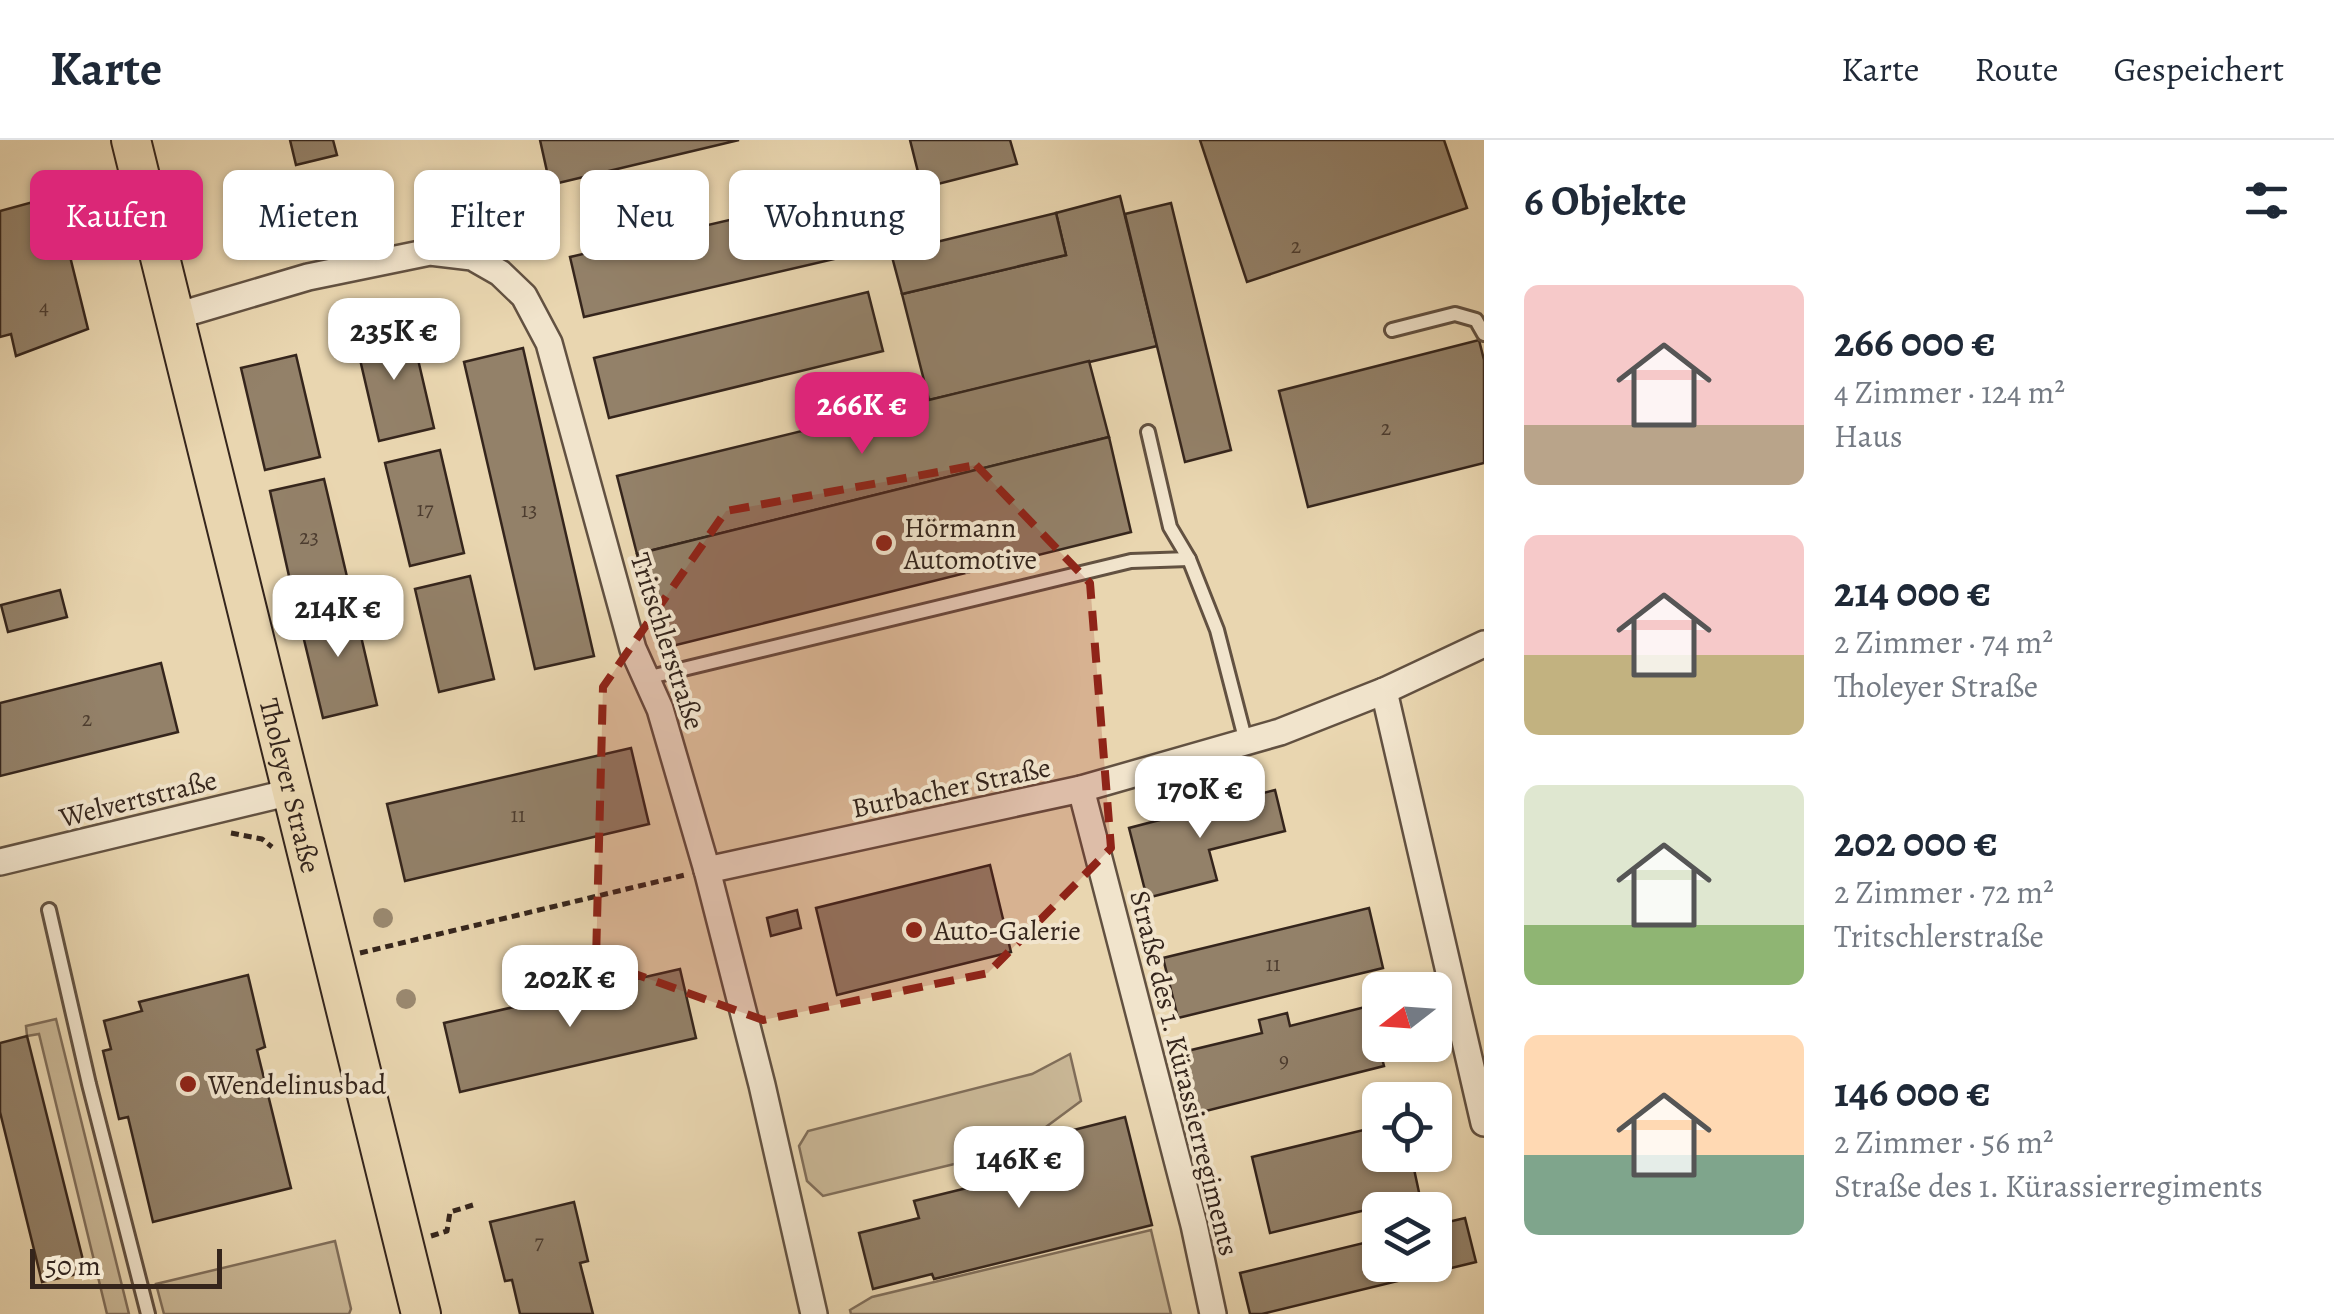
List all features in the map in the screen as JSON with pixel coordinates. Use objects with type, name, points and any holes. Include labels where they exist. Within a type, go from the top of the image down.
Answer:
[{"type":"main road","name":"Tholeyer Straße","points":[[130,140],[420,1314]]},
{"type":"street","name":"Tritschlerstraße","points":[[173,317],[308,277],[430,252],[472,257],[500,273],[524,296],[549,343],[632,649],[660,709],[708,870],[814,1314]]},
{"type":"street","name":"Burbacher Straße","points":[[708,870],[1081,790],[1246,742],[1384,691],[1484,644]]},
{"type":"street","points":[[1384,691],[1484,1123]]},
{"type":"street","name":"Straße des 1. Kürassierregiments","points":[[1081,790],[1214,1314]]},
{"type":"street","name":"Welvertstraße","points":[[0,862],[291,792]]},
{"type":"lane","points":[[1392,330],[1455,314],[1476,320],[1484,334]]},
{"type":"lane","points":[[1148,432],[1170,527],[1218,630],[1246,742]]},
{"type":"lane","points":[[646,678],[1131,562],[1188,559]]},
{"type":"lane","points":[[49,910],[88,1084],[148,1314]]},
{"type":"path","points":[[334,960],[708,870]]},
{"type":"path","points":[[404,1244],[447,1231],[450,1212],[472,1205]]},
{"type":"highlighted area","points":[[976,465],[1090,583],[1111,848],[988,973],[763,1020],[596,960],[603,687],[726,511]]},
{"type":"shaded area","points":[[56,1019],[129,1314],[107,1314],[39,1034],[27,1036],[26,1026]]},
{"type":"shaded area","points":[[1070,1054],[1081,1101],[1016,1149],[823,1196],[807,1181],[799,1146],[808,1131],[1032,1074]]},
{"type":"shaded area","points":[[1151,1230],[1171,1314],[851,1314],[850,1310],[872,1297]]},
{"type":"shaded area","points":[[335,1241],[349,1314],[164,1314],[156,1284]]},
{"type":"building","points":[[290,140],[333,140],[337,155],[296,165]]},
{"type":"building","points":[[540,140],[739,140],[613,170],[580,170],[580,178],[560,183],[560,170],[547,170]]},
{"type":"building","points":[[910,140],[1010,140],[1017,164],[940,183],[940,170],[918,170]]},
{"type":"building","points":[[1200,140],[1444,140],[1467,208],[1247,282]]},
{"type":"building","points":[[1120,196],[1157,346],[929,400],[902,294],[1066,255],[1056,213]]},
{"type":"building","points":[[30,203],[30,260],[71,260],[88,329],[16,356],[11,334],[0,337],[0,211]]},
{"type":"building","points":[[1171,203],[1231,450],[1185,462],[1125,214]]},
{"type":"building","points":[[1056,213],[1066,255],[902,294],[893,260],[940,260],[940,241]]},
{"type":"building","points":[[729,220],[729,260],[830,260],[584,317],[570,257],[709,260],[709,225]]},
{"type":"building","points":[[868,292],[883,351],[609,418],[594,358]]},
{"type":"building","points":[[410,325],[434,428],[379,441],[355,338]]},
{"type":"building","points":[[1479,340],[1484,360],[1484,463],[1308,507],[1279,391]]},
{"type":"building","points":[[523,348],[594,656],[535,669],[464,362]]},
{"type":"building","points":[[296,355],[320,457],[265,470],[241,368]]},
{"type":"building","points":[[1089,361],[1109,437],[637,554],[617,476]]},
{"type":"building","name":"Hörmann Automotive","points":[[1109,437],[1131,532],[660,649],[637,554]]},
{"type":"building","points":[[440,450],[464,553],[410,566],[385,463]]},
{"type":"building","points":[[324,479],[348,581],[293,594],[270,491]]},
{"type":"building","points":[[470,576],[494,679],[439,692],[415,589]]},
{"type":"building","points":[[60,590],[67,617],[8,632],[1,605]]},
{"type":"building","points":[[353,602],[377,705],[323,718],[298,615]]},
{"type":"building","points":[[161,663],[178,732],[0,776],[0,703]]},
{"type":"building","points":[[631,748],[649,824],[405,881],[387,804]]},
{"type":"building","points":[[1275,790],[1285,831],[1209,850],[1217,880],[1147,898],[1129,828]]},
{"type":"building","name":"Auto-Galerie","points":[[990,865],[1011,952],[837,995],[816,908]]},
{"type":"building","points":[[1369,908],[1383,968],[1178,1018],[1163,958]]},
{"type":"building","points":[[797,910],[801,928],[771,936],[767,918]]},
{"type":"building","points":[[680,969],[696,1038],[460,1092],[444,1023]]},
{"type":"building","name":"Wendelinusbad","points":[[248,975],[265,1047],[257,1050],[291,1188],[153,1222],[128,1117],[119,1119],[103,1051],[111,1049],[104,1021],[142,1011],[139,1002]]},
{"type":"building","points":[[1362,1008],[1362,1062],[1383,1062],[1384,1066],[1198,1113],[1183,1052],[1262,1033],[1259,1020],[1287,1013],[1290,1026]]},
{"type":"building","points":[[27,1036],[86,1272],[42,1282],[0,1112],[0,1043]]},
{"type":"building","points":[[1125,1117],[1152,1225],[934,1279],[932,1274],[873,1289],[859,1233],[919,1218],[914,1201],[1049,1168],[1042,1138]]},
{"type":"building","points":[[1362,1130],[1362,1172],[1415,1172],[1419,1192],[1362,1192],[1362,1211],[1270,1233],[1252,1157]]},
{"type":"building","points":[[574,1202],[588,1261],[580,1263],[593,1314],[520,1314],[512,1280],[505,1281],[490,1222]]},
{"type":"building","points":[[1465,1218],[1476,1262],[1452,1268],[1452,1221]]},
{"type":"building","points":[[1362,1243],[1362,1282],[1394,1282],[1250,1314],[1240,1273]]},
{"type":"place","name":"Hörmann Automotive","points":[[884,543]]},
{"type":"place","name":"Auto-Galerie","points":[[914,930]]},
{"type":"place","name":"Wendelinusbad","points":[[188,1084]]}]
